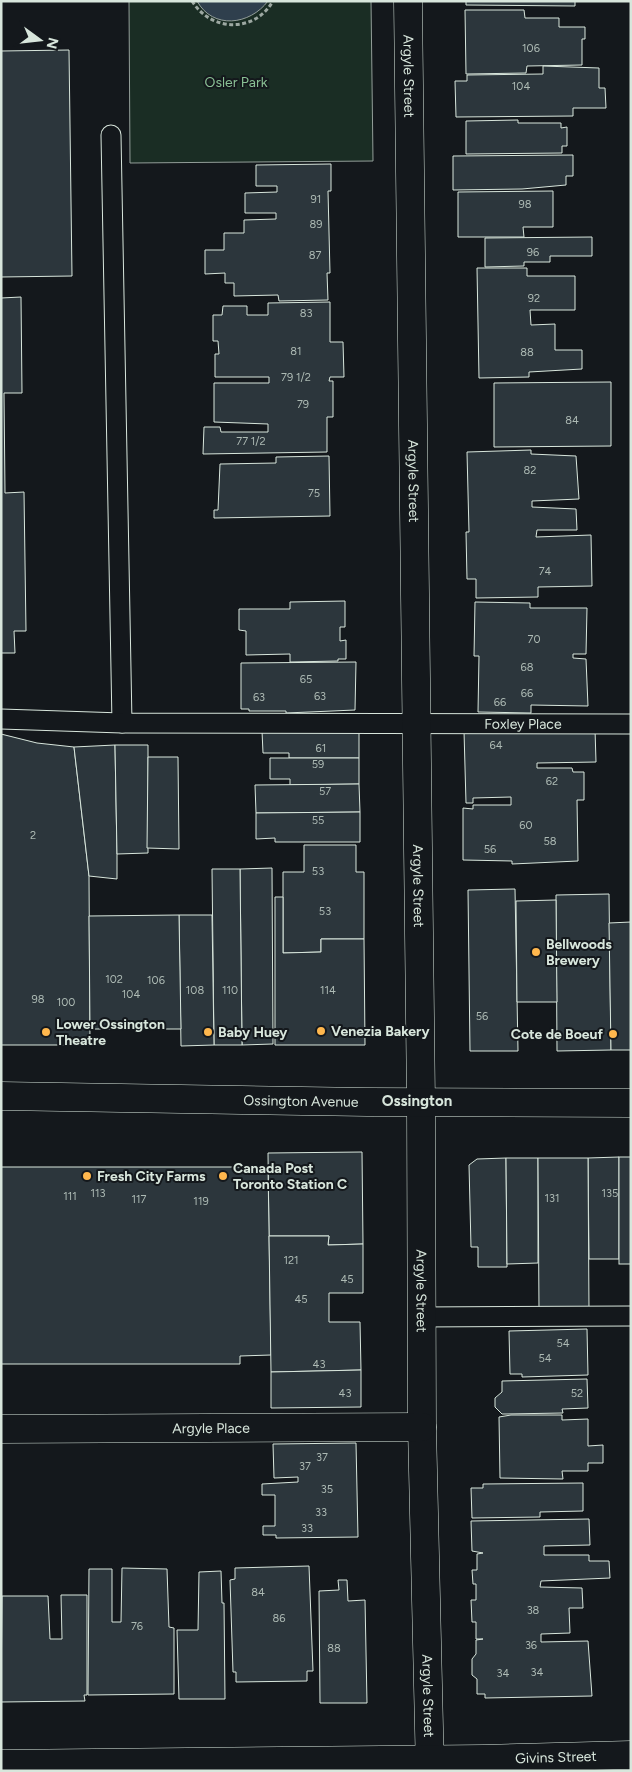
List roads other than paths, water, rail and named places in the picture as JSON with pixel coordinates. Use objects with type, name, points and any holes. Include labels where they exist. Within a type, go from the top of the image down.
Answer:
[{"type":"street","name":"Argyle Street","points":[[408,1],[421,1102],[420,1308],[430,1765]]},
{"type":"street","name":"Ossington Avenue","points":[[1,1096],[631,1103]]},
{"type":"street","name":"Argyle Place","points":[[1,1429],[422,1428]]},
{"type":"street","name":"Givins Street","points":[[1,1764],[430,1765],[631,1755]]},
{"type":"lane","points":[[112,135],[122,722]]},
{"type":"lane","name":"Foxley Place","points":[[1,718],[122,722],[631,724]]},
{"type":"lane","points":[[420,1308],[631,1316]]},
{"type":"water","points":[[197,1],[268,1],[252,15],[232,21],[212,17]]},
{"type":"place","name":"Bellwoods Brewery","points":[[536,952]]},
{"type":"place","name":"Venezia Bakery","points":[[321,1031]]},
{"type":"place","name":"Lower Ossington Theatre","points":[[46,1032]]},
{"type":"place","name":"Baby Huey","points":[[208,1032]]},
{"type":"place","name":"Cote de Boeuf","points":[[613,1034]]},
{"type":"place","name":"Fresh City Farms","points":[[87,1176]]},
{"type":"place","name":"Canada Post Toronto Station C","points":[[223,1176]]},
{"type":"district","name":"Ossington","points":[[417,1101]]},
{"type":"park label","name":"Osler Park","points":[[236,82]]}]
